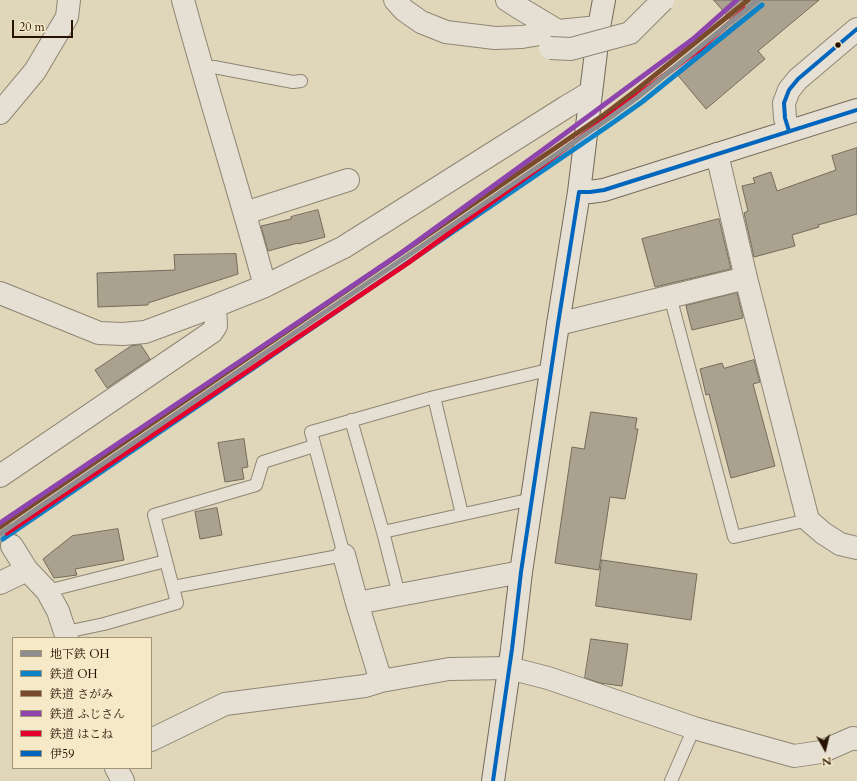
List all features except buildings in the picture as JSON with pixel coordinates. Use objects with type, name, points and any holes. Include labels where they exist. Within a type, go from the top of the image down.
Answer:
[{"type":"street","points":[[0,112],[35,71],[67,17],[69,0]]},
{"type":"street","points":[[183,0],[201,68],[245,213],[265,286]]},
{"type":"street","points":[[395,0],[404,10],[421,22],[446,32],[495,38],[522,37],[554,39],[599,28]]},
{"type":"street","points":[[507,0],[518,7],[554,39],[571,49],[630,34],[642,13],[663,0]]},
{"type":"street","points":[[493,781],[521,572],[579,192],[599,28],[604,0]]},
{"type":"street","points":[[789,132],[785,118],[784,103],[789,90],[798,80],[857,29]]},
{"type":"street","points":[[0,293],[99,333],[124,334],[145,332],[265,286],[344,247],[591,92]]},
{"type":"street","points":[[579,192],[604,190],[857,110]]},
{"type":"street","points":[[717,154],[746,278],[808,520],[823,533],[840,544],[857,548]]},
{"type":"street","points":[[245,213],[348,180]]},
{"type":"street","points":[[558,324],[746,278]]},
{"type":"street","points":[[0,476],[212,332],[216,326],[215,306]]},
{"type":"street","points":[[12,546],[27,570],[47,591],[58,611],[66,635]]},
{"type":"street","points":[[344,555],[381,680]]},
{"type":"street","points":[[0,583],[27,570]]},
{"type":"street","points":[[357,603],[521,572]]},
{"type":"street","points":[[152,740],[225,704],[365,686],[381,680],[449,669],[509,668],[548,678],[694,728],[794,756],[821,752],[853,738],[857,739]]},
{"type":"street","points":[[117,769],[123,781]]},
{"type":"lane","points":[[201,68],[214,67],[292,82],[301,81]]},
{"type":"lane","points":[[670,296],[734,537],[808,520]]},
{"type":"lane","points":[[173,587],[344,555],[311,432],[434,397],[552,369]]},
{"type":"lane","points":[[434,397],[462,514]]},
{"type":"lane","points":[[351,420],[383,532],[399,595]]},
{"type":"lane","points":[[66,635],[177,603],[154,515],[256,485],[263,462],[314,446]]},
{"type":"lane","points":[[383,532],[532,499]]},
{"type":"lane","points":[[47,591],[166,561]]},
{"type":"lane","points":[[671,781],[694,728]]},
{"type":"tunnel","points":[[0,529],[12,546]]},
{"type":"metro line","name":"OH","points":[[0,534],[608,119],[638,97],[758,0]]},
{"type":"rail line","name":"ふじさん","points":[[0,523],[401,253],[693,39],[737,0]]},
{"type":"rail line","name":"さがみ","points":[[0,527],[605,114],[748,0]]},
{"type":"rail line","name":"OH","points":[[3,539],[611,124],[642,102],[762,5]]},
{"type":"rail line","name":"はこね","points":[[7,533],[408,263],[700,49],[745,9]]},
{"type":"transit line","name":"伊59","points":[[789,131],[785,118],[784,103],[789,90],[798,79],[857,29]]},
{"type":"transit line","name":"伊59","points":[[579,192],[604,190],[857,110]]},
{"type":"transit line","name":"伊59","points":[[493,781],[512,649],[521,572],[579,192]]}]
